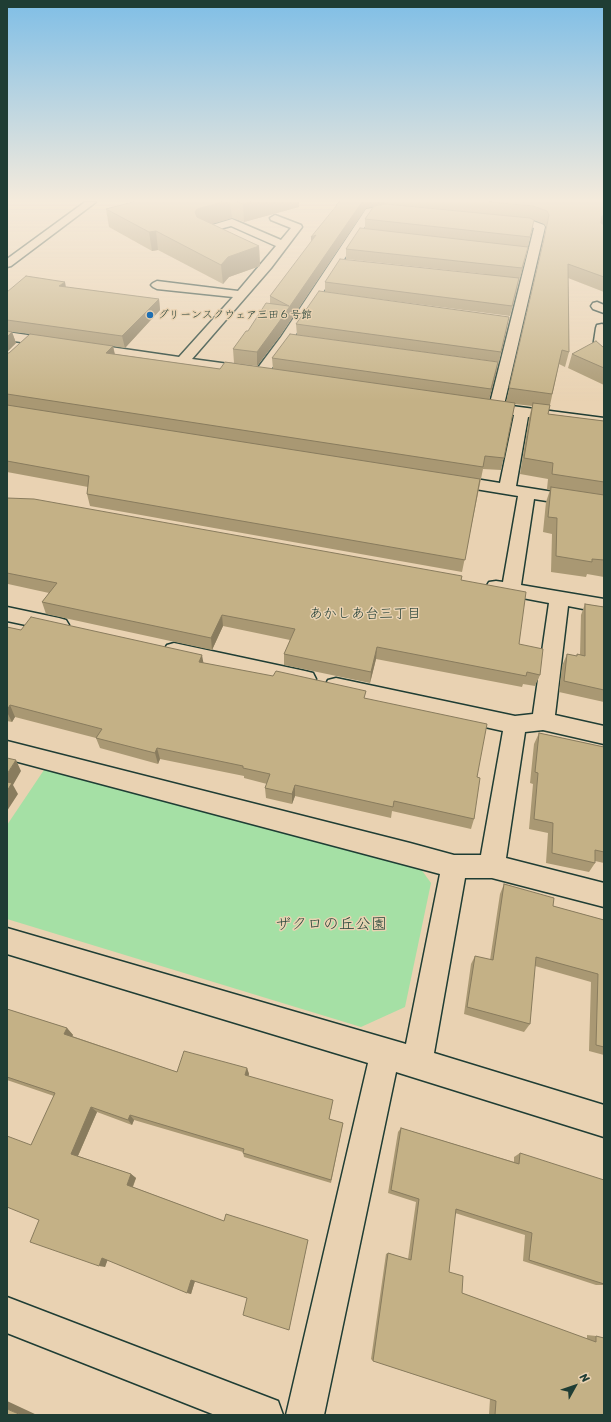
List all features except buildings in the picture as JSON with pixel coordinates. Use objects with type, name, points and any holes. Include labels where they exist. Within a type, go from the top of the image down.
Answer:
[{"type":"street","points":[[183,361],[266,268]]},
{"type":"street","points":[[262,372],[286,339],[332,268]]},
{"type":"street","points":[[496,407],[517,323],[522,283],[526,268]]},
{"type":"street","points":[[157,285],[242,295]]},
{"type":"street","points":[[314,296],[330,298]]},
{"type":"street","points":[[501,321],[517,323]]},
{"type":"street","points":[[602,328],[599,354],[604,357]]},
{"type":"street","points":[[7,336],[277,375]]},
{"type":"street","points":[[286,339],[302,341]]},
{"type":"street","points":[[18,350],[30,340]]},
{"type":"street","points":[[490,367],[505,369]]},
{"type":"street","points":[[472,404],[604,423]]},
{"type":"street","points":[[507,489],[522,411]]},
{"type":"street","points":[[437,478],[604,505]]},
{"type":"street","points":[[511,590],[527,492]]},
{"type":"street","points":[[479,584],[604,606]]},
{"type":"street","points":[[543,721],[559,598]]},
{"type":"street","points":[[7,614],[76,629]]},
{"type":"street","points":[[153,646],[515,725],[543,721],[604,734]]},
{"type":"street","points":[[492,866],[515,725]]},
{"type":"street","points":[[7,750],[402,852],[454,867],[492,866],[604,895]]},
{"type":"street","points":[[417,1062],[454,867]]},
{"type":"street","points":[[7,941],[417,1062],[604,1120]]},
{"type":"street","points":[[305,1415],[385,1053]]},
{"type":"street","points":[[7,1315],[264,1415]]},
{"type":"green space","name":"ザクロの丘公園","points":[[50,761],[410,854],[431,883],[405,1007],[361,1027],[7,919],[7,825]]},
{"type":"place","name":"グリーンスクウェア三田６号館","points":[[150,315]]},
{"type":"district","name":"あかしあ台三丁目","points":[[365,614]]}]
